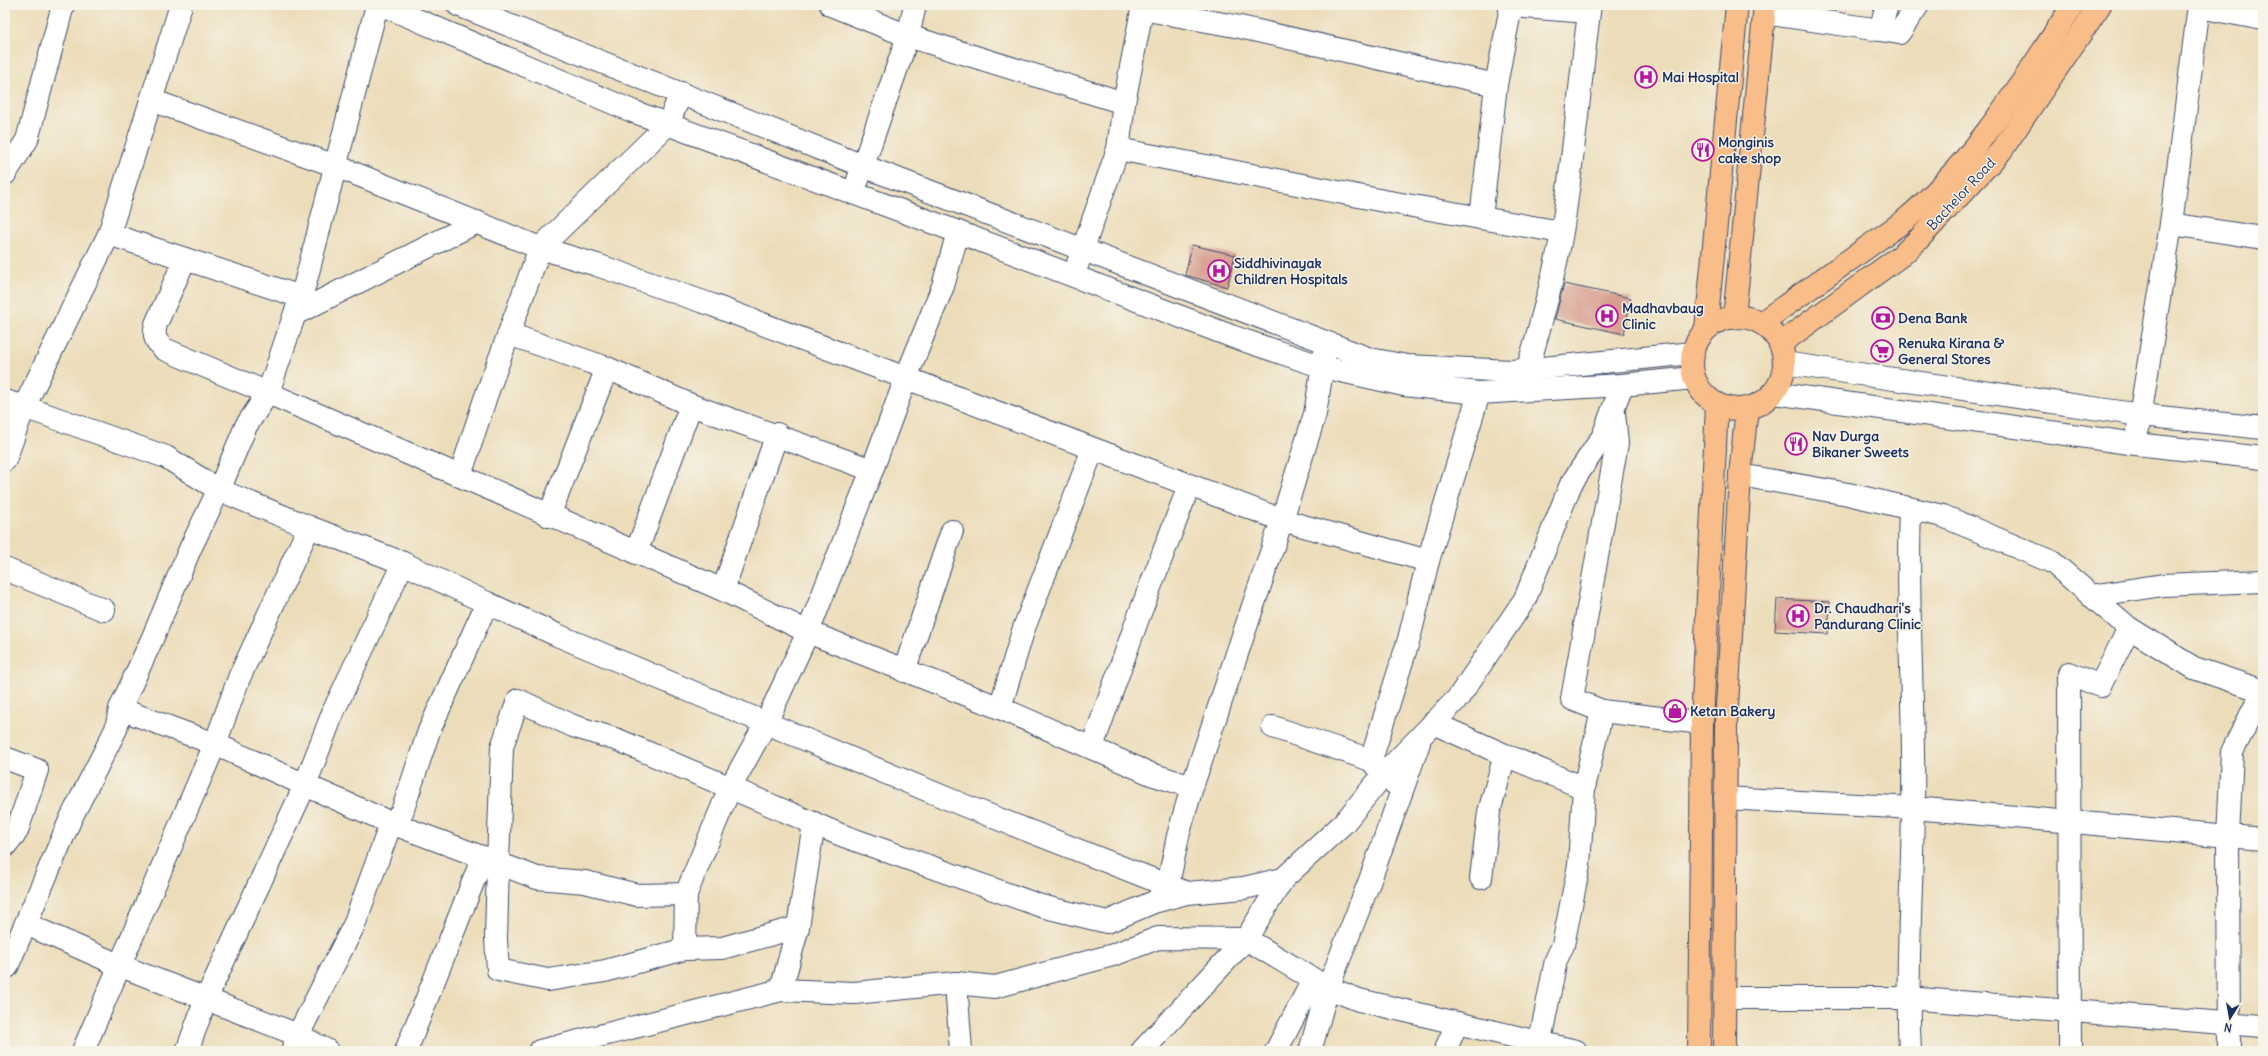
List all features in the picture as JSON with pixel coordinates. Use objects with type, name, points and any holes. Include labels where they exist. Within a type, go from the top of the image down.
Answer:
[{"type":"main road","points":[[1706,329],[1727,318],[1742,317],[1761,323],[1770,329],[1782,353],[1784,371],[1779,386],[1773,393],[1756,406],[1747,408],[1726,408],[1717,404],[1701,391],[1694,378],[1692,362],[1694,348],[1706,329],[1737,5]]},
{"type":"main road","name":"Bachelor Road","points":[[1761,323],[1904,221],[1931,197],[1984,136],[2073,5]]},
{"type":"main road","name":"Bachelor Road","points":[[1782,353],[1903,254],[1918,240],[2001,151],[2100,5]]},
{"type":"main road","points":[[1734,318],[1764,9]]},
{"type":"main road","points":[[1699,1051],[1702,723],[1717,404]]},
{"type":"main road","points":[[1724,1051],[1726,725],[1740,474],[1747,408]]},
{"type":"street","points":[[5,174],[28,140],[63,5]]},
{"type":"street","points":[[5,460],[14,404],[109,234],[181,5]]},
{"type":"street","points":[[6,969],[71,818],[116,729],[120,709],[153,637],[190,549],[219,490],[246,426],[268,393],[298,305],[336,166],[377,5]]},
{"type":"street","points":[[382,5],[632,111],[854,192],[1231,336],[1323,367],[1404,385],[1479,393],[1622,385],[1694,378]]},
{"type":"street","points":[[458,5],[863,166],[1370,359],[1407,366],[1476,371],[1527,369],[1693,354]]},
{"type":"street","points":[[831,5],[908,36],[1124,103]]},
{"type":"street","points":[[854,192],[908,36],[915,5]]},
{"type":"street","points":[[1880,30],[1886,5]]},
{"type":"street","points":[[1764,9],[1899,33],[1918,5]]},
{"type":"street","points":[[1480,218],[1496,85],[1511,6],[1590,8],[1562,232],[1548,297],[1521,391]]},
{"type":"street","points":[[2136,444],[2171,224],[2199,6],[2263,20]]},
{"type":"street","points":[[1074,275],[1118,149],[1124,103],[1143,7],[1240,27],[1496,85]]},
{"type":"street","points":[[460,476],[486,396],[540,248],[668,124],[681,93]]},
{"type":"street","points":[[151,100],[336,166],[540,248],[597,265],[712,305],[1282,520],[1428,561]]},
{"type":"street","points":[[1118,149],[1480,218],[1562,232]]},
{"type":"street","points":[[109,234],[185,259],[298,305],[477,222]]},
{"type":"street","points":[[2171,224],[2263,238]]},
{"type":"street","points":[[684,949],[686,894],[730,788],[766,723],[808,632],[943,286],[958,232]]},
{"type":"street","points":[[185,259],[156,324],[154,332],[155,341],[164,349],[723,590],[808,632],[1000,708],[1151,774],[1192,787]]},
{"type":"street","points":[[509,334],[607,368],[691,405],[776,434],[872,470]]},
{"type":"street","points":[[1177,889],[1178,836],[1192,787],[1282,520],[1315,414],[1327,343]]},
{"type":"street","points":[[1782,353],[2141,415],[2263,428]]},
{"type":"street","points":[[549,516],[607,368]]},
{"type":"street","points":[[1377,768],[1428,728],[1458,698],[1525,599],[1571,484],[1603,436],[1622,385]]},
{"type":"street","points":[[1142,1051],[1246,939],[1283,879],[1344,824],[1377,768],[1428,561],[1479,393]]},
{"type":"street","points":[[1773,393],[2136,444],[2263,458]]},
{"type":"street","points":[[14,404],[166,456],[219,490],[309,527],[403,563],[557,635],[963,805],[1177,889],[1244,888],[1283,879]]},
{"type":"street","points":[[636,553],[691,405]]},
{"type":"street","points":[[1614,406],[1617,443],[1572,699],[1602,711],[1702,723]]},
{"type":"street","points":[[723,590],[776,434]]},
{"type":"street","points":[[1000,708],[1024,628],[1093,449]]},
{"type":"street","points":[[1740,474],[1848,494],[1943,516],[2052,562],[2128,628],[2194,668],[2263,691],[2232,752],[2228,837],[2229,1051]]},
{"type":"street","points":[[1092,747],[1137,621],[1189,486]]},
{"type":"street","points":[[1910,509],[1908,566],[1914,808],[1907,998],[1910,1051]]},
{"type":"street","points":[[83,1051],[121,966],[215,744],[239,678],[309,527]]},
{"type":"street","points":[[904,671],[952,531]]},
{"type":"street","points":[[187,1051],[206,999],[305,785],[334,710],[403,563]]},
{"type":"street","points":[[5,569],[104,610]]},
{"type":"street","points":[[2091,596],[2163,585],[2263,582]]},
{"type":"street","points":[[295,1043],[354,924],[391,823],[402,812],[429,731],[487,603]]},
{"type":"street","points":[[2070,1051],[2071,1012],[2068,822],[2069,672],[2100,686],[2128,628]]},
{"type":"street","points":[[798,927],[722,948],[684,949],[605,971],[548,980],[498,970],[490,860],[502,747],[518,700],[573,726],[618,740],[814,823],[1041,906],[1107,922],[1154,902],[1177,889]]},
{"type":"street","points":[[120,709],[215,744],[391,823],[537,878],[585,882],[637,895],[686,894]]},
{"type":"street","points":[[1540,1046],[1556,960],[1563,945],[1579,865],[1584,788],[1602,711]]},
{"type":"street","points":[[1273,727],[1377,768],[1402,789]]},
{"type":"street","points":[[1428,728],[1505,754],[1584,788]]},
{"type":"street","points":[[1278,1048],[1320,984],[1370,880],[1402,789],[1428,728]]},
{"type":"street","points":[[1481,878],[1489,812],[1505,754]]},
{"type":"street","points":[[5,758],[37,770],[17,831],[5,846]]},
{"type":"street","points":[[1726,798],[1914,808],[2263,840]]},
{"type":"street","points":[[781,990],[798,927],[814,823]]},
{"type":"street","points":[[406,1051],[490,860]]},
{"type":"street","points":[[26,924],[121,966],[206,999],[295,1043],[328,1051]]},
{"type":"street","points":[[539,1051],[781,990],[854,993],[956,982],[995,987],[1113,955],[1158,938],[1246,939],[1320,984],[1359,1000],[1457,1023],[1540,1046],[1576,1051]]},
{"type":"street","points":[[956,982],[961,1051]]},
{"type":"street","points":[[1278,1048],[1313,1041],[1320,984]]},
{"type":"street","points":[[1724,998],[1907,998],[2263,1026]]},
{"type":"street","points":[[1445,1051],[1457,1023]]},
{"type":"building","points":[[1192,245],[1235,255],[1227,287],[1185,275]]},
{"type":"building","points":[[1564,284],[1631,298],[1624,334],[1555,319]]},
{"type":"building","points":[[1777,599],[1830,602],[1828,634],[1775,631]]},
{"type":"place","name":"Mai Hospital","points":[[1646,77]]},
{"type":"place","name":"Monginis cake shop","points":[[1703,150]]},
{"type":"place","name":"Siddhivinayak Children Hospitals","points":[[1219,271]]},
{"type":"place","name":"Madhavbaug Clinic","points":[[1607,316]]},
{"type":"place","name":"Dena Bank","points":[[1883,318]]},
{"type":"place","name":"Renuka Kirana & General Stores","points":[[1882,351]]},
{"type":"place","name":"Nav Durga Bikaner Sweets","points":[[1796,444]]},
{"type":"place","name":"Dr. Chaudhari's Pandurang Clinic","points":[[1798,616]]},
{"type":"place","name":"Ketan Bakery","points":[[1675,711]]}]
